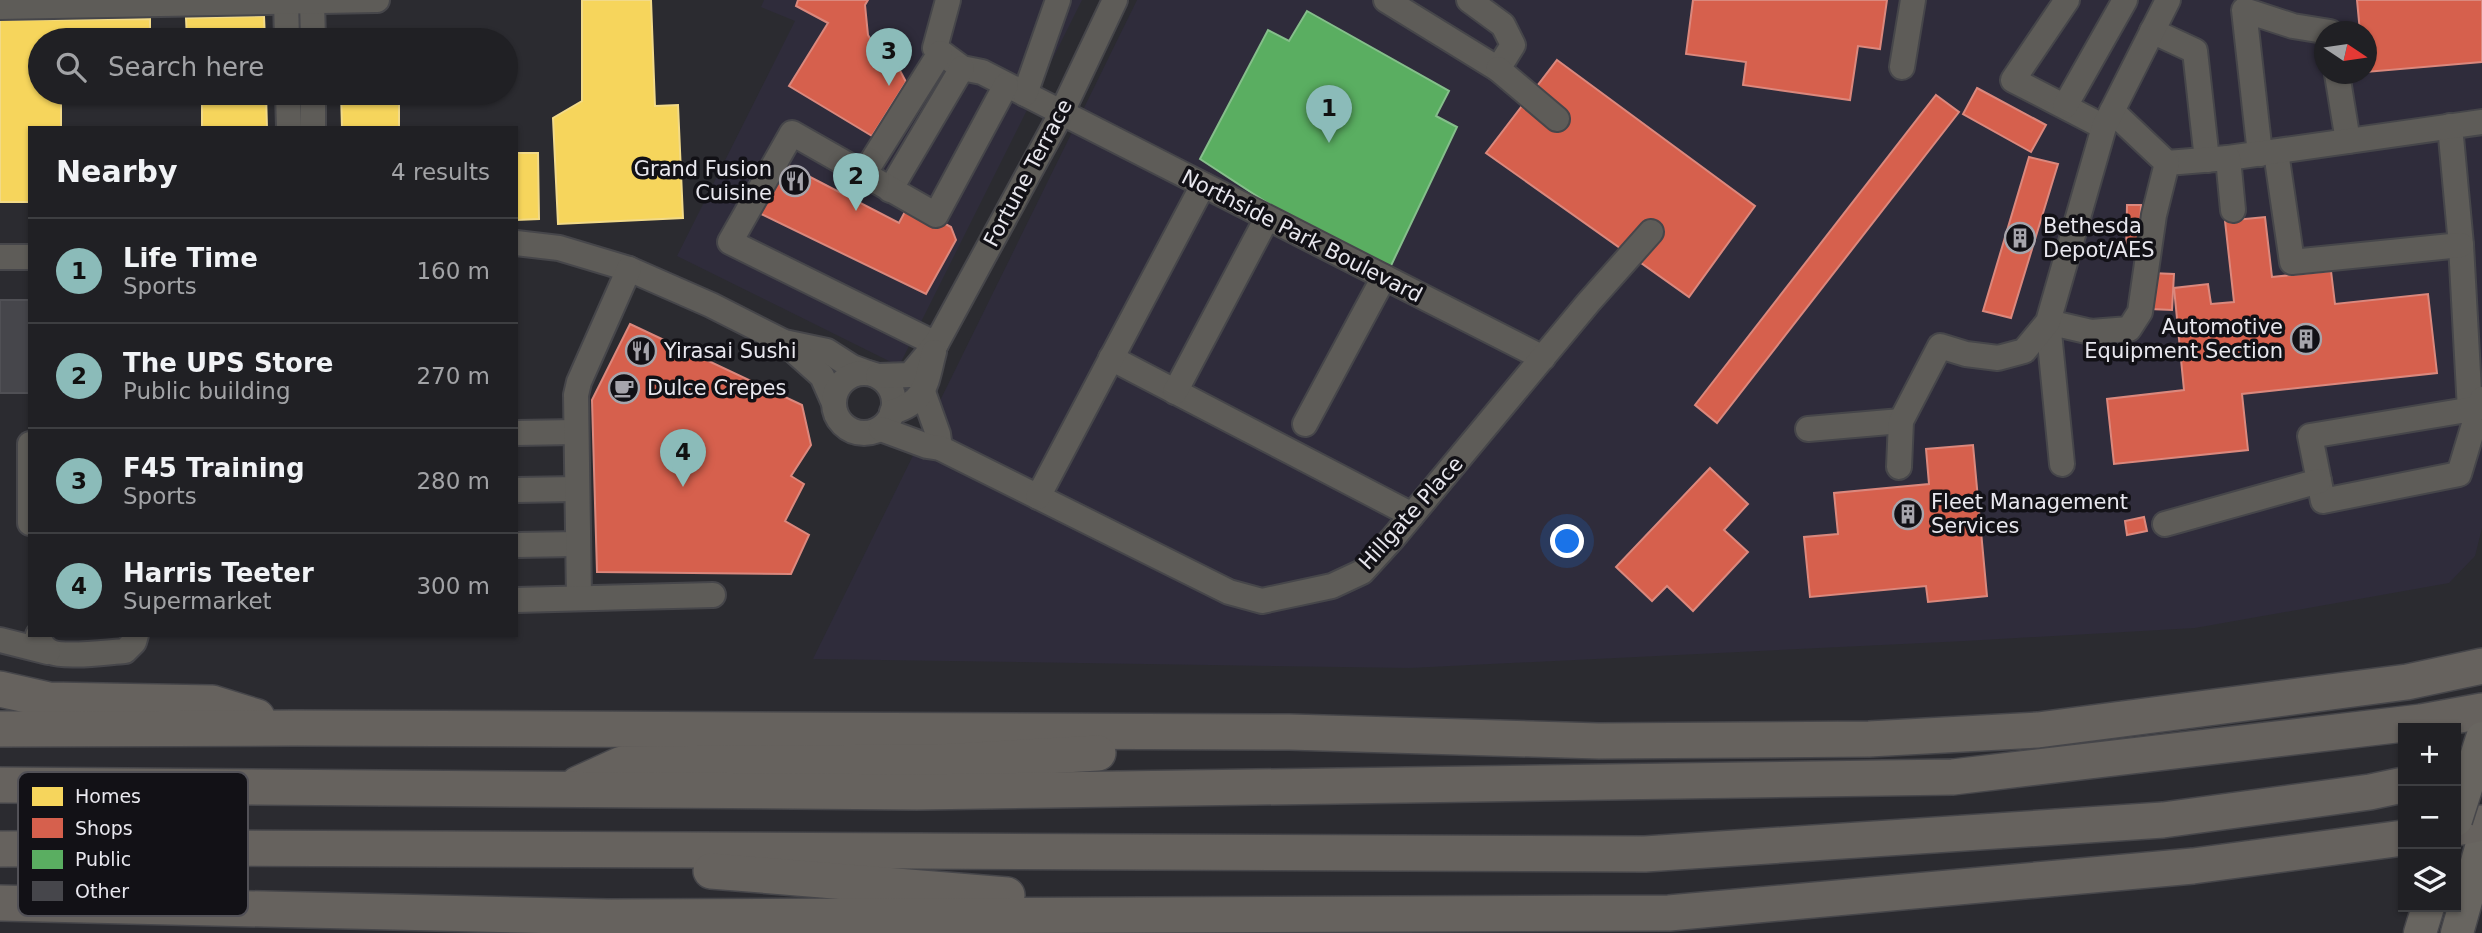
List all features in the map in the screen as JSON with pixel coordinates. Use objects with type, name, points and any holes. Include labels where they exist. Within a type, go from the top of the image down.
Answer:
[{"type":"highway","points":[[0,729],[1289,732],[1613,741],[1869,739],[2038,730],[2407,682],[2482,666]]},
{"type":"highway","points":[[0,689],[49,700],[212,703],[294,728]]},
{"type":"highway","points":[[248,787],[917,792],[1953,777],[2421,722],[2482,711]]},
{"type":"highway","points":[[567,789],[622,764],[939,762],[1145,751],[1289,732]]},
{"type":"highway","points":[[2461,773],[2482,769]]},
{"type":"highway","points":[[0,785],[18,785]]},
{"type":"highway","points":[[248,849],[1645,854],[2164,820],[2398,786]]},
{"type":"highway","points":[[2461,827],[2482,823]]},
{"type":"highway","points":[[248,909],[608,917],[1669,913],[2193,866],[2398,839]]},
{"type":"highway","points":[[0,849],[18,849]]},
{"type":"highway","points":[[439,849],[1249,914]]},
{"type":"highway","points":[[0,906],[18,905]]},
{"type":"main road","points":[[2461,804],[2482,738]]},
{"type":"main road","points":[[2457,933],[2478,856]]},
{"type":"main road","points":[[2420,933],[2426,912]]},
{"type":"street","points":[[0,7],[377,0]]},
{"type":"street","points":[[864,174],[940,53],[935,48],[947,0]]},
{"type":"street","points":[[936,344],[730,242],[792,132],[936,215],[1016,90],[1058,0]]},
{"type":"street","name":"Fortune Terrace","points":[[873,374],[910,375],[936,344],[1061,114],[1115,0]]},
{"type":"street","points":[[1469,0],[1503,25],[1513,45],[1498,69]]},
{"type":"street","points":[[1902,67],[1913,0]]},
{"type":"street","points":[[2067,0],[2013,80],[2065,106],[2108,119],[2167,163],[2268,153],[2482,121]]},
{"type":"street","points":[[2065,106],[2125,0]]},
{"type":"street","points":[[2062,464],[2048,322],[2108,119],[2168,0]]},
{"type":"street","points":[[286,1],[287,28]]},
{"type":"street","points":[[313,1],[313,28]]},
{"type":"street","points":[[1400,4],[1498,69],[1557,119]]},
{"type":"street","points":[[2314,29],[2293,26],[2244,10],[2268,153],[2292,262],[2461,245]]},
{"type":"street","points":[[2152,31],[2195,51],[2218,159],[2233,210]]},
{"type":"street","name":"Northside Park Boulevard","points":[[940,53],[962,68],[982,72],[1543,358]]},
{"type":"street","points":[[890,190],[962,68]]},
{"type":"street","points":[[2338,84],[2347,141]]},
{"type":"street","points":[[289,105],[289,126]]},
{"type":"street","points":[[313,105],[313,126]]},
{"type":"street","points":[[2450,126],[2477,406],[2459,474],[2323,501],[2310,436],[2477,406]]},
{"type":"street","points":[[2048,322],[2091,332],[2129,329],[2140,312],[2154,215],[2167,163]]},
{"type":"street","points":[[1038,497],[1203,185]]},
{"type":"street","points":[[1175,392],[1267,218]]},
{"type":"street","name":"Hillgate Place","points":[[887,420],[928,446],[940,448],[1229,592],[1262,601],[1332,586],[1362,572],[1651,232]]},
{"type":"street","points":[[518,243],[559,248],[629,269],[784,341],[827,351],[852,367],[886,382],[892,391],[894,402],[887,420]]},
{"type":"street","points":[[0,257],[28,257]]},
{"type":"street","points":[[579,598],[576,395],[579,382],[629,269]]},
{"type":"street","points":[[1305,424],[1384,277]]},
{"type":"street","points":[[1899,467],[1901,421],[1940,345],[1966,354],[1998,358],[2024,351],[2048,322]]},
{"type":"street","points":[[784,341],[822,376],[838,419],[852,431],[870,433],[913,404],[923,392]]},
{"type":"street","name":"Fortune Terrace","points":[[923,392],[936,344]]},
{"type":"street","points":[[1111,358],[1412,515]]},
{"type":"street","points":[[833,401],[835,391],[848,377],[857,373],[873,374]]},
{"type":"street","points":[[923,392],[938,434],[940,448]]},
{"type":"street","points":[[1808,429],[1901,421]]},
{"type":"street","points":[[518,433],[576,432]]},
{"type":"street","points":[[2165,524],[2319,481]]},
{"type":"street","points":[[518,490],[577,489]]},
{"type":"street","points":[[518,545],[578,544]]},
{"type":"street","points":[[518,600],[713,595]]},
{"type":"street","points":[[0,640],[43,643],[59,654],[125,651],[135,637]]},
{"type":"shaded area","points":[[764,0],[1082,0],[899,366],[677,256],[795,21],[761,7]]},
{"type":"shaded area","points":[[1137,0],[2482,0],[2482,528],[2475,556],[2449,583],[2195,628],[1410,668],[813,659]]},
{"type":"building: Homes","points":[[582,0],[651,0],[655,106],[678,105],[683,218],[558,224],[553,118],[582,101]]},
{"type":"building: Homes","points":[[264,16],[264,28],[186,28],[186,18]]},
{"type":"building: Homes","points":[[150,19],[150,28],[28,28],[28,105],[61,105],[61,126],[28,126],[28,202],[0,202],[0,20]]},
{"type":"building: Homes","points":[[202,105],[266,105],[267,126],[202,126]]},
{"type":"building: Homes","points":[[341,105],[399,105],[399,126],[342,126]]},
{"type":"building: Homes","points":[[518,153],[538,153],[539,219],[518,220]]},
{"type":"building: Shops","points":[[798,0],[868,0],[865,5],[868,35],[879,53],[895,61],[906,82],[872,136],[789,86],[828,23],[796,6]]},
{"type":"building: Shops","points":[[1693,0],[1887,0],[1880,49],[1858,46],[1850,100],[1743,85],[1746,62],[1686,54]]},
{"type":"building: Shops","points":[[2357,0],[2482,0],[2482,62],[2377,71],[2377,21],[2359,21]]},
{"type":"building: Shops","points":[[1557,60],[1755,206],[1689,297],[1486,153]]},
{"type":"building: Shops","points":[[1977,88],[2046,125],[2031,152],[1963,114]]},
{"type":"building: Shops","points":[[1936,95],[1959,112],[1717,423],[1695,405]]},
{"type":"building: Shops","name":"Bethesda Depot/AES","points":[[2029,157],[2058,164],[2011,318],[1983,311]]},
{"type":"building: Shops","points":[[785,164],[899,223],[909,204],[951,227],[956,240],[926,294],[757,212]]},
{"type":"building: Shops","points":[[2127,205],[2141,205],[2139,257],[2126,257]]},
{"type":"building: Shops","name":"Automotive Equipment Section","points":[[2265,217],[2272,277],[2331,271],[2335,304],[2428,294],[2437,373],[2242,394],[2248,450],[2114,464],[2107,399],[2184,390],[2174,288],[2208,284],[2211,304],[2234,302],[2225,221]]},
{"type":"building: Shops","points":[[2151,273],[2174,274],[2172,310],[2150,309]]},
{"type":"building: Shops","points":[[630,324],[802,405],[811,445],[791,476],[804,484],[785,521],[809,535],[791,574],[597,572],[592,400]]},
{"type":"building: Shops","name":"Fleet Management Services","points":[[1973,445],[1987,596],[1928,602],[1926,586],[1810,597],[1804,537],[1838,534],[1834,493],[1929,484],[1926,449]]},
{"type":"building: Shops","points":[[1710,468],[1748,504],[1724,530],[1748,552],[1693,611],[1667,586],[1652,601],[1616,567]]},
{"type":"building: Shops","name":"Fleet Management Services","points":[[2144,517],[2147,531],[2127,535],[2125,521]]},
{"type":"building: Public","points":[[1307,11],[1449,91],[1436,116],[1457,127],[1387,274],[1275,208],[1200,159],[1268,30],[1289,41]]},
{"type":"building: Other","points":[[0,300],[28,300],[28,393],[0,393]]},
{"type":"place","name":"F45 Training","points":[[889,86]]},
{"type":"place","name":"Life Time","points":[[1329,143]]},
{"type":"place","name":"Grand Fusion Cuisine","points":[[795,181]]},
{"type":"place","name":"The UPS Store","points":[[856,211]]},
{"type":"place","name":"Bethesda Depot/AES","points":[[2020,238]]},
{"type":"place","name":"Automotive Equipment Section","points":[[2306,339]]},
{"type":"place","name":"Yirasai Sushi","points":[[641,351]]},
{"type":"place","name":"Dulce Crepes","points":[[624,388]]},
{"type":"place","name":"Harris Teeter","points":[[683,487]]},
{"type":"place","name":"Fleet Management Services","points":[[1908,514]]}]
